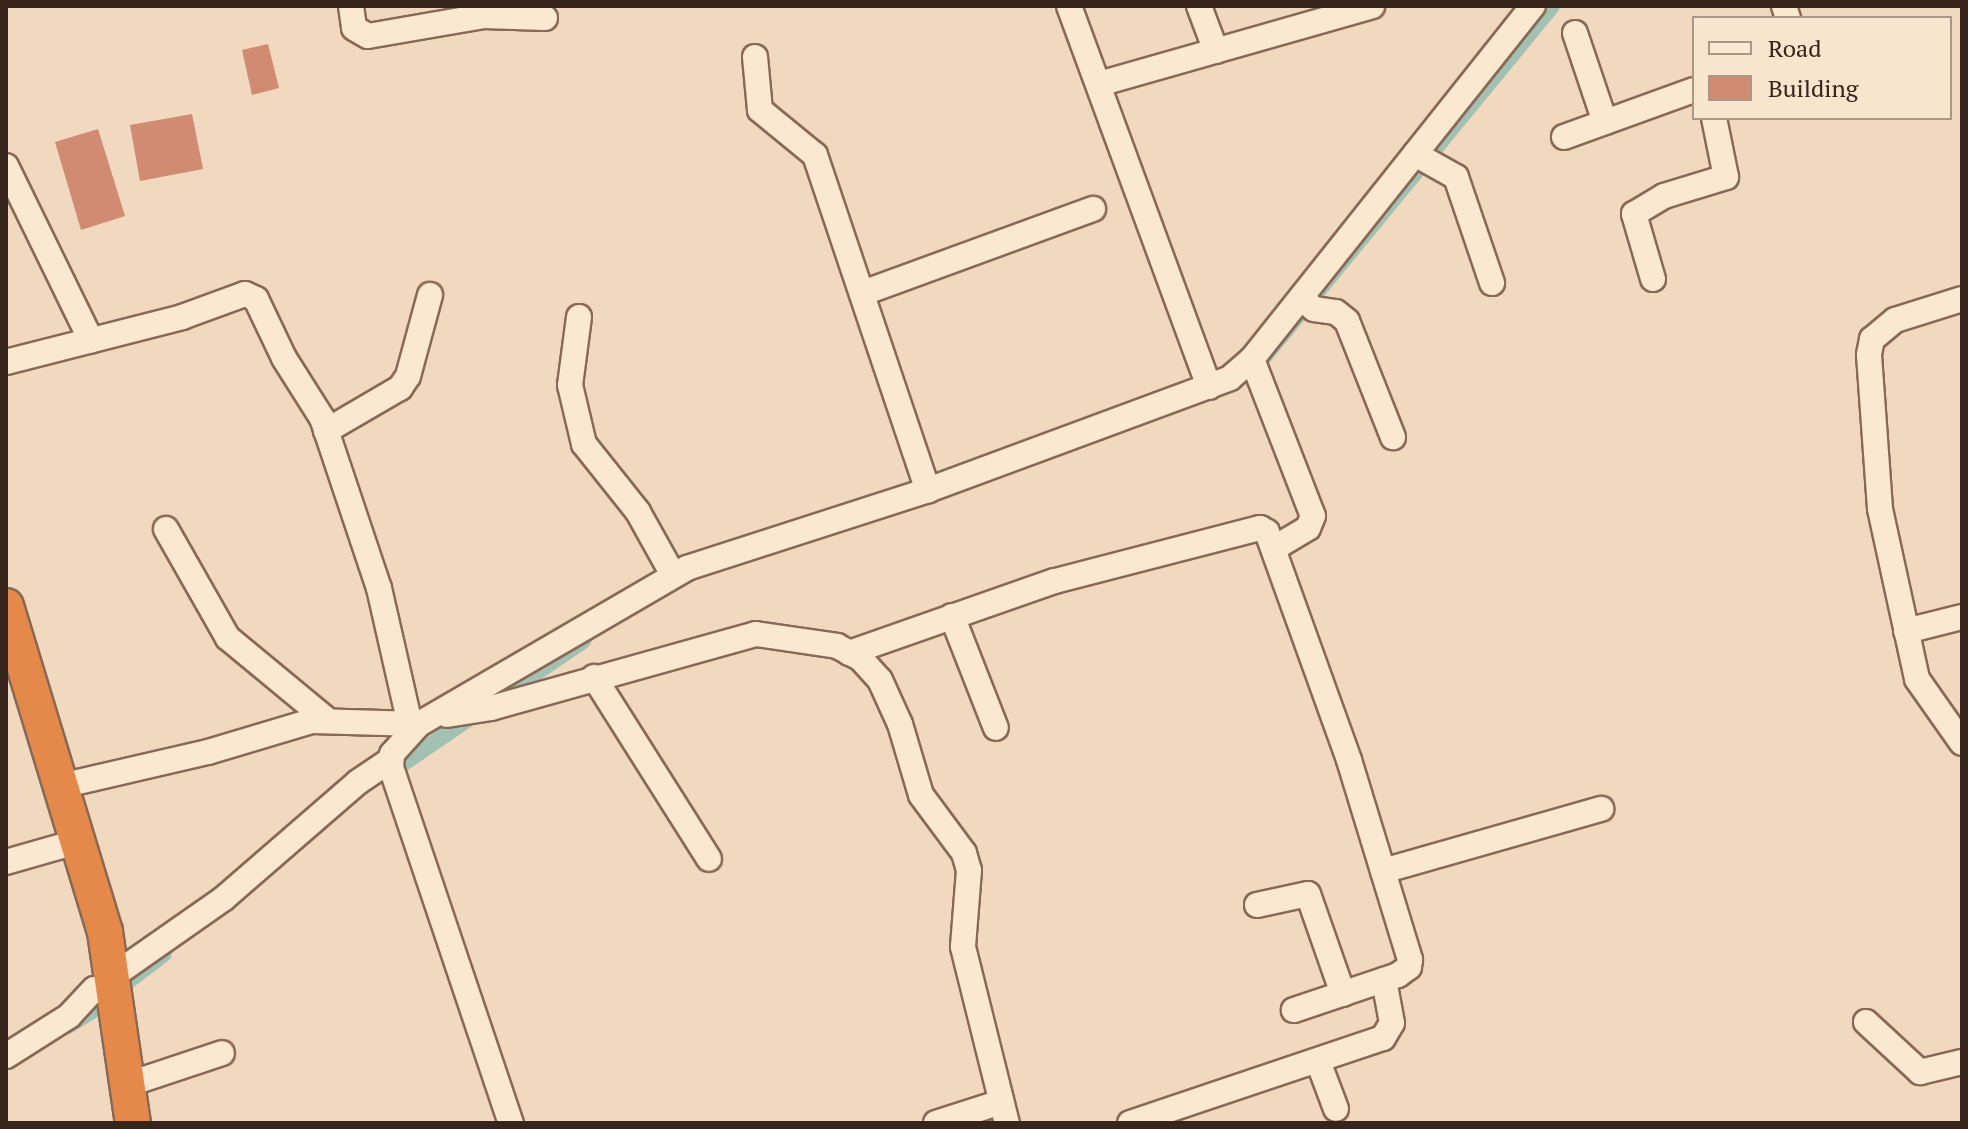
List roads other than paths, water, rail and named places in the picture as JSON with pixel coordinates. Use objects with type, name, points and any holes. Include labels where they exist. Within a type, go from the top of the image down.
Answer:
[{"type":"highway","points":[[6,606],[65,785],[133,1123]]},
{"type":"highway","points":[[6,679],[104,982],[115,1123]]},
{"type":"street","points":[[351,6],[354,28],[368,36],[484,16],[545,18]]},
{"type":"street","points":[[1069,6],[1209,387]]},
{"type":"street","points":[[1199,6],[1216,51]]},
{"type":"street","points":[[6,1056],[69,1016],[104,982],[223,899],[391,768],[422,722],[673,575],[928,490],[1209,387],[1256,366],[1424,159],[1533,6]]},
{"type":"street","points":[[1099,84],[1363,8]]},
{"type":"street","points":[[1575,33],[1605,122]]},
{"type":"street","points":[[755,57],[760,110],[815,155],[928,490]]},
{"type":"street","points":[[1564,137],[1692,91]]},
{"type":"street","points":[[1653,279],[1634,214],[1664,196],[1726,177],[1714,120]]},
{"type":"street","points":[[1424,159],[1456,177],[1492,283]]},
{"type":"street","points":[[6,166],[91,340]]},
{"type":"street","points":[[863,293],[1093,209]]},
{"type":"street","points":[[6,362],[250,294],[293,373],[313,397],[422,722]]},
{"type":"street","points":[[326,431],[400,388],[408,376],[430,295]]},
{"type":"street","points":[[1962,299],[1895,320],[1872,339],[1869,373],[1880,509],[1917,679],[1962,743]]},
{"type":"street","points":[[1307,303],[1336,312],[1347,321],[1393,437]]},
{"type":"street","points":[[579,317],[570,385],[584,444],[638,512],[673,575]]},
{"type":"street","points":[[1256,366],[1313,516],[1308,528],[1275,548]]},
{"type":"street","points":[[849,653],[1055,581],[1260,528],[1275,548],[1410,960],[1406,972],[1294,1010]]},
{"type":"street","points":[[166,529],[228,638],[326,719]]},
{"type":"street","points":[[952,616],[996,728]]},
{"type":"street","points":[[1906,631],[1962,617]]},
{"type":"street","points":[[65,785],[326,719],[422,722],[491,708],[756,634],[849,653],[880,680],[900,724],[921,795],[964,853],[969,870],[963,947],[1004,1113],[936,1123]]},
{"type":"street","points":[[594,677],[709,859]]},
{"type":"street","points":[[391,768],[511,1123]]},
{"type":"street","points":[[1383,871],[1601,809]]},
{"type":"street","points":[[6,862],[62,846]]},
{"type":"street","points":[[1257,905],[1308,894],[1343,994]]},
{"type":"street","points":[[1130,1123],[1318,1061],[1391,1032],[1384,980]]},
{"type":"street","points":[[1866,1022],[1920,1072],[1962,1062]]},
{"type":"street","points":[[126,1085],[222,1053]]},
{"type":"street","points":[[1318,1061],[1336,1109]]},
{"type":"waterway","points":[[1249,375],[1552,6]]},
{"type":"waterway","points":[[493,702],[583,641]]},
{"type":"waterway","points":[[388,774],[474,715]]},
{"type":"waterway","points":[[119,988],[164,954]]},
{"type":"waterway","points":[[68,1026],[94,1010]]}]
